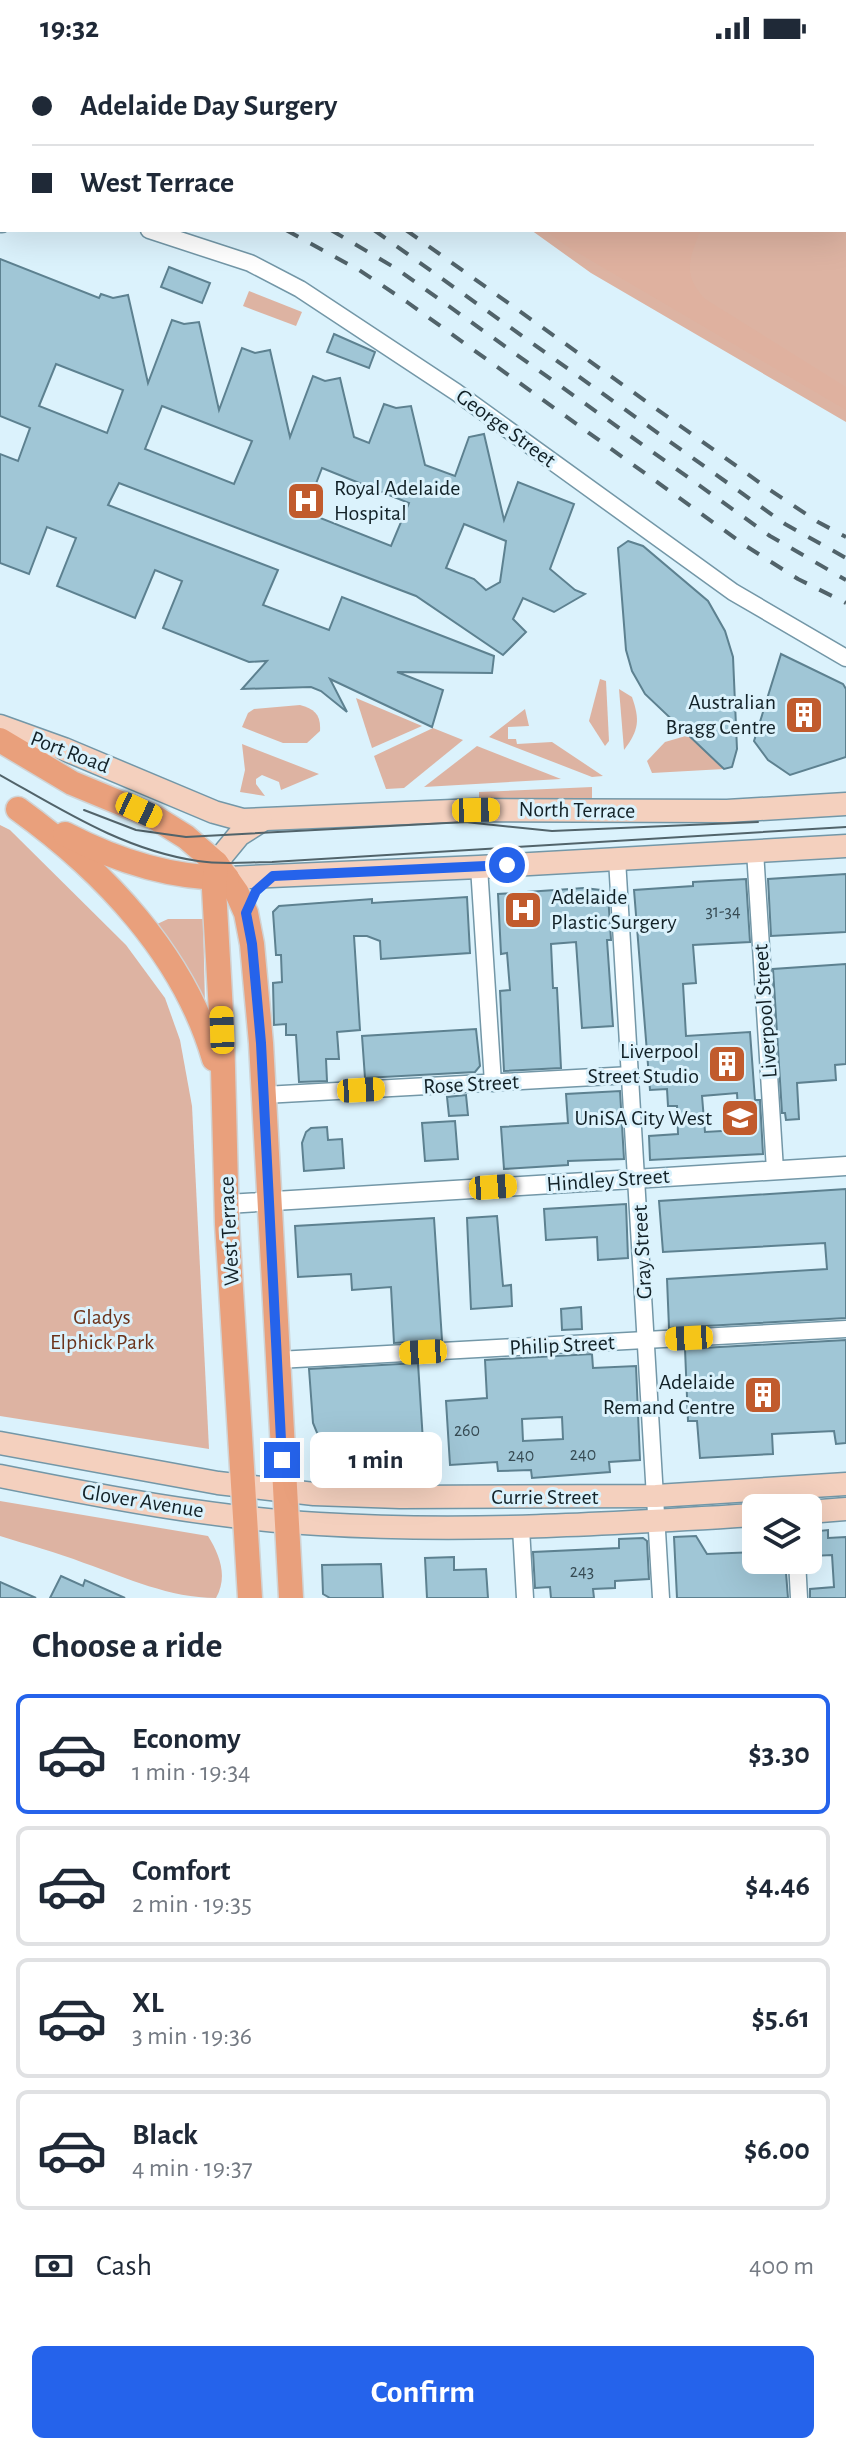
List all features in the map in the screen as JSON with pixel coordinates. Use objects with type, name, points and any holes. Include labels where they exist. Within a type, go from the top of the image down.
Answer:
[{"type":"main road","name":"Port Road","points":[[0,726],[227,817]]},
{"type":"main road","name":"Port Road","points":[[0,740],[72,783],[168,824],[195,843],[219,873]]},
{"type":"main road","points":[[9,804],[112,856],[168,872],[273,876],[846,846]]},
{"type":"main road","points":[[9,804],[68,847],[160,947],[191,997],[201,1020],[217,1073],[224,1120]]},
{"type":"main road","name":"North Terrace","points":[[227,817],[261,821],[476,810],[705,811],[846,804]]},
{"type":"main road","name":"West Terrace","points":[[227,817],[219,873],[224,1120],[250,1598]]},
{"type":"main road","points":[[219,873],[239,835],[261,821]]},
{"type":"main road","name":"West Terrace","points":[[219,873],[246,913],[252,944],[264,1095],[291,1598]]},
{"type":"main road","points":[[246,913],[256,891],[273,876]]},
{"type":"main road","name":"Glover Avenue","points":[[0,1443],[244,1486]]},
{"type":"main road","name":"Glover Avenue","points":[[0,1476],[286,1522]]},
{"type":"main road","name":"Currie Street","points":[[244,1486],[400,1497],[656,1496],[846,1484]]},
{"type":"main road","points":[[822,1511],[846,1509]]},
{"type":"main road","name":"Currie Street","points":[[286,1522],[480,1529],[742,1516]]},
{"type":"street","name":"George Street","points":[[155,232],[250,263],[300,289],[456,392],[733,592],[846,658]]},
{"type":"street","name":"Liverpool Street","points":[[755,851],[775,1170]]},
{"type":"street","name":"Gray Street","points":[[617,859],[661,1598]]},
{"type":"street","points":[[479,867],[493,1083]]},
{"type":"street","name":"Rose Street","points":[[264,1095],[631,1075]]},
{"type":"street","name":"Hindley Street","points":[[227,1204],[846,1166]]},
{"type":"street","name":"Philip Street","points":[[278,1360],[846,1329]]},
{"type":"street","points":[[521,1528],[525,1598]]},
{"type":"street","points":[[798,1574],[799,1598]]},
{"type":"green space","points":[[534,232],[846,232],[846,422],[591,273]]},
{"type":"green space","points":[[249,291],[302,312],[296,326],[243,306]]},
{"type":"green space","points":[[600,679],[606,681],[609,741],[605,746],[589,721]]},
{"type":"green space","points":[[619,689],[632,697],[637,719],[633,737],[624,750]]},
{"type":"green space","points":[[356,698],[422,726],[372,748]]},
{"type":"green space","points":[[300,705],[310,708],[319,721],[320,731],[307,743],[283,743],[242,727],[248,713],[254,709]]},
{"type":"green space","points":[[525,709],[529,726],[508,727],[508,739],[516,739],[517,744],[552,742],[603,776],[592,777],[489,737]]},
{"type":"green space","points":[[433,728],[463,740],[404,788],[386,789],[374,756]]},
{"type":"green space","points":[[689,735],[724,769],[652,773],[647,761],[665,742]]},
{"type":"green space","points":[[242,744],[319,774],[281,790],[279,782],[262,775],[256,779],[256,784],[265,796],[240,792],[245,770]]},
{"type":"green space","points":[[477,746],[561,779],[424,787]]},
{"type":"green space","points":[[592,787],[592,800],[479,799],[479,792]]},
{"type":"green space","name":"Gladys Elphick Park","points":[[0,825],[10,830],[126,945],[165,998],[180,1040],[192,1106],[209,1449],[0,1416]]},
{"type":"green space","points":[[168,919],[203,919],[205,1005],[155,925]]},
{"type":"green space","points":[[0,1501],[208,1536],[221,1566],[220,1590],[216,1598],[165,1591],[0,1536]]},
{"type":"shaded area","points":[[547,232],[700,232],[693,249],[690,274],[705,299],[846,387],[846,410]]},
{"type":"building","points":[[0,259],[99,298],[101,294],[113,298],[128,295],[148,383],[172,320],[184,324],[199,322],[219,410],[242,348],[255,353],[270,350],[290,437],[313,376],[325,381],[340,378],[354,437],[369,443],[384,404],[396,408],[411,406],[425,465],[455,476],[469,437],[484,434],[504,520],[518,482],[574,504],[550,569],[575,590],[585,594],[554,612],[523,598],[513,619],[526,632],[503,655],[416,596],[119,483],[108,505],[278,570],[263,605],[329,630],[342,597],[494,656],[492,673],[397,672],[443,690],[432,727],[330,679],[347,712],[321,691],[311,687],[242,689],[267,661],[249,662],[163,628],[182,581],[155,570],[135,618],[57,586],[76,538],[47,527],[29,574],[0,563],[0,454],[18,461],[30,428],[0,416]],"holes":[[[56,364],[123,390],[107,433],[39,406]],[[162,406],[252,441],[234,484],[145,449]],[[322,468],[409,503],[391,546],[305,512]],[[464,524],[506,541],[500,582],[486,590],[474,579],[446,568]]]},
{"type":"building","points":[[169,267],[210,283],[202,303],[161,287]]},
{"type":"building","points":[[334,334],[375,352],[369,368],[327,352]]},
{"type":"building","points":[[628,541],[643,546],[708,601],[725,631],[733,657],[737,749],[732,767],[724,769],[645,694],[632,671],[626,650],[618,548]]},
{"type":"building","name":"Australian Bragg Centre","points":[[781,654],[843,684],[846,689],[846,757],[790,775],[768,760],[754,741]]},
{"type":"building","points":[[846,874],[846,932],[771,936],[768,879]]},
{"type":"building","points":[[746,879],[750,942],[693,945],[696,983],[683,984],[686,1036],[750,1032],[755,1100],[760,1100],[763,1154],[650,1160],[649,1136],[678,1134],[677,1106],[668,1106],[667,1089],[650,1090],[634,890],[693,886],[693,882]],"holes":[[[737,1093],[739,1130],[705,1132],[702,1096]]]},
{"type":"building","points":[[584,888],[608,894],[611,940],[607,940],[613,1026],[582,1028],[576,942],[551,944],[553,988],[557,988],[561,1068],[504,1071],[500,991],[510,990],[507,953],[501,954],[498,894]]},
{"type":"building","points":[[467,897],[470,953],[381,959],[380,941],[367,936],[354,936],[360,1030],[337,1032],[339,1059],[326,1059],[327,1081],[299,1082],[296,1035],[286,1035],[286,1024],[274,1025],[273,983],[282,982],[281,955],[276,955],[273,912],[279,906],[372,899],[372,903]]},
{"type":"building","points":[[846,964],[846,1064],[835,1065],[836,1080],[797,1083],[799,1119],[786,1120],[785,1113],[782,1113],[773,969]]},
{"type":"building","points":[[476,1029],[480,1066],[475,1072],[365,1078],[362,1036]]},
{"type":"building","points":[[620,1091],[624,1159],[568,1161],[568,1165],[504,1169],[501,1127],[568,1123],[566,1094]]},
{"type":"building","points":[[466,1095],[468,1115],[449,1116],[447,1097]]},
{"type":"building","points":[[455,1121],[458,1159],[425,1161],[422,1123]]},
{"type":"building","points":[[327,1127],[328,1140],[342,1139],[344,1168],[304,1171],[302,1143],[306,1132],[311,1128]]},
{"type":"building","points":[[846,1189],[846,1318],[669,1328],[667,1279],[827,1269],[825,1243],[663,1252],[659,1201]]},
{"type":"building","points":[[626,1204],[628,1258],[598,1260],[597,1237],[546,1240],[544,1209]]},
{"type":"building","points":[[497,1216],[503,1286],[511,1285],[512,1306],[471,1309],[467,1218]]},
{"type":"building","points":[[434,1218],[442,1340],[394,1343],[391,1287],[352,1290],[351,1274],[298,1277],[295,1226]]},
{"type":"building","points":[[581,1307],[582,1329],[562,1330],[561,1309]]},
{"type":"building","name":"Adelaide Remand Centre","points":[[846,1340],[846,1443],[836,1444],[834,1431],[772,1434],[773,1454],[700,1458],[697,1421],[688,1421],[685,1349]]},
{"type":"building","points":[[592,1354],[593,1368],[636,1366],[640,1460],[609,1462],[610,1472],[532,1478],[531,1470],[498,1471],[497,1462],[450,1465],[446,1401],[487,1398],[485,1360]],"holes":[[[562,1417],[563,1439],[523,1441],[522,1419]]]},
{"type":"building","points":[[418,1363],[425,1473],[397,1474],[396,1470],[360,1467],[339,1461],[329,1454],[313,1423],[309,1369]]},
{"type":"building","points":[[828,1530],[828,1538],[846,1537],[846,1598],[810,1598],[810,1589],[834,1587],[832,1555],[822,1556],[822,1531]]},
{"type":"building","points":[[696,1536],[707,1554],[742,1553],[742,1574],[786,1574],[788,1598],[677,1598],[674,1537]]},
{"type":"building","points":[[643,1538],[647,1541],[649,1579],[615,1581],[615,1588],[593,1589],[594,1598],[551,1598],[550,1587],[535,1588],[533,1552],[619,1548],[619,1539]]},
{"type":"building","points":[[454,1557],[454,1570],[486,1569],[488,1598],[427,1598],[425,1558]]},
{"type":"building","points":[[381,1564],[383,1598],[330,1598],[323,1594],[322,1565]]},
{"type":"building","points":[[61,1576],[83,1586],[85,1580],[125,1598],[50,1598]]},
{"type":"building","points":[[0,1582],[36,1598],[0,1598]]},
{"type":"tram line","points":[[0,775],[71,815],[120,838],[171,856],[216,863],[846,827]]},
{"type":"tram line","points":[[84,810],[136,830],[186,837],[465,822],[552,831],[758,822]]},
{"type":"railway","points":[[290,232],[359,270],[407,302],[746,546],[798,579],[846,603]]},
{"type":"railway","points":[[334,232],[397,269],[770,536],[846,580]]},
{"type":"railway","points":[[377,232],[785,524],[846,558]]},
{"type":"railway","points":[[409,232],[770,490],[846,537]]},
{"type":"place","name":"Royal Adelaide Hospital","points":[[306,501]]},
{"type":"place","name":"Australian Bragg Centre","points":[[804,715]]},
{"type":"place","name":"Adelaide Plastic Surgery","points":[[523,910]]},
{"type":"place","name":"Liverpool Street Studio","points":[[727,1064]]},
{"type":"place","name":"UniSA City West","points":[[740,1118]]},
{"type":"place","name":"Adelaide Remand Centre","points":[[763,1395]]},
{"type":"route","points":[[282,1460],[261,1043],[252,944],[246,913],[251,899],[273,876],[507,865]]}]
